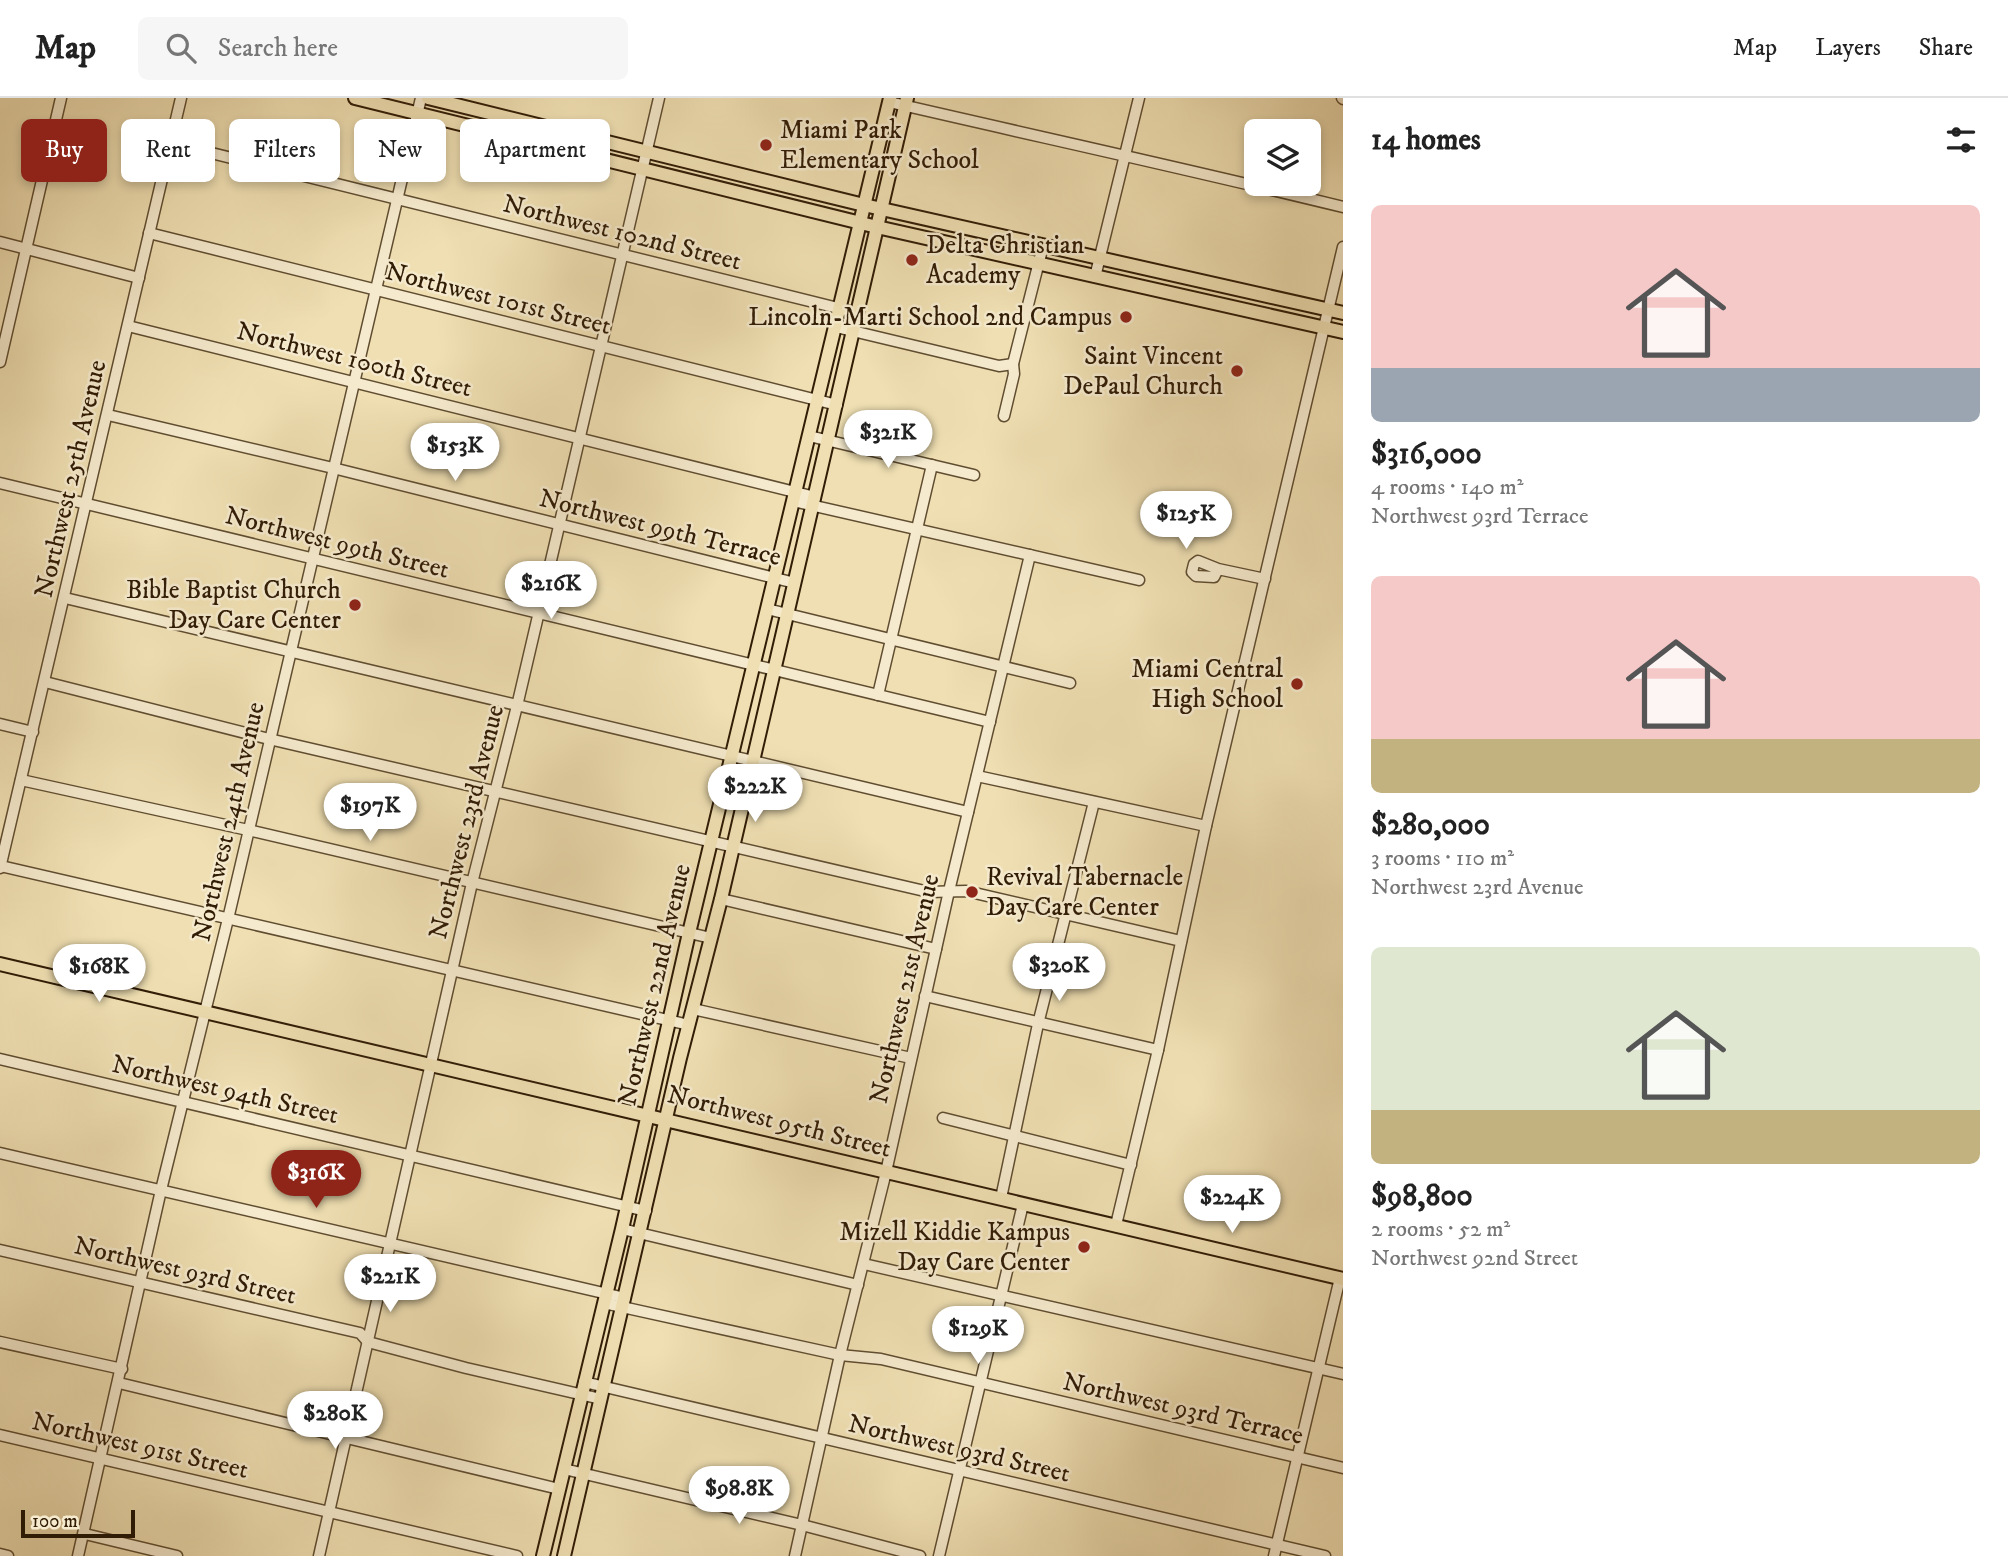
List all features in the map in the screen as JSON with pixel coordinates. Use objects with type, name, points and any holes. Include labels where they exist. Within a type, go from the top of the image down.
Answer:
[{"type":"main road","points":[[355,98],[860,223],[1343,332]]},
{"type":"main road","points":[[428,98],[881,209],[1343,313]]},
{"type":"main road","name":"Northwest 22nd Avenue","points":[[543,1556],[889,100]]},
{"type":"main road","name":"Northwest 22nd Avenue","points":[[564,1556],[754,761],[906,102]]},
{"type":"main road","points":[[1228,307],[1244,296],[1263,295]]},
{"type":"main road","name":"Northwest 95th Street","points":[[0,964],[1342,1278]]},
{"type":"street","points":[[0,362],[61,98]]},
{"type":"street","name":"Northwest 25th Avenue","points":[[176,119],[181,98]]},
{"type":"street","name":"Northwest 24th Avenue","points":[[78,1556],[161,1190],[206,1012],[421,98]]},
{"type":"street","name":"Northwest 23rd Avenue","points":[[319,1556],[493,792],[517,706],[659,98]]},
{"type":"street","points":[[1095,277],[1139,98]]},
{"type":"street","points":[[889,100],[1343,207]]},
{"type":"street","name":"Northwest 102nd Street","points":[[215,154],[858,313]]},
{"type":"street","name":"Northwest 25th Avenue","points":[[0,867],[161,182]]},
{"type":"street","name":"Northwest 101st Street","points":[[149,233],[837,405]]},
{"type":"street","points":[[0,242],[139,278]]},
{"type":"street","points":[[1004,416],[1014,374],[1013,365],[1043,246]]},
{"type":"street","points":[[1116,1225],[1158,1050],[1206,826],[1343,247]]},
{"type":"street","name":"Northwest 100th Street","points":[[128,326],[579,438],[917,529],[1139,580]]},
{"type":"street","points":[[836,327],[999,366],[1013,365]]},
{"type":"street","name":"Northwest 99th Terrace","points":[[108,415],[795,583]]},
{"type":"street","points":[[809,436],[974,475]]},
{"type":"street","points":[[878,695],[932,465]]},
{"type":"street","name":"Northwest 99th Street","points":[[0,483],[990,722]]},
{"type":"street","name":"Northwest 21st Avenue","points":[[795,1556],[840,1355],[886,1172],[949,891],[1030,555]]},
{"type":"street","points":[[1218,569],[1265,579]]},
{"type":"street","points":[[65,598],[968,812]]},
{"type":"street","name":"Northwest 99th Terrace","points":[[767,609],[1070,683]]},
{"type":"street","points":[[45,682],[269,739],[712,843],[929,892],[966,891],[1181,941]]},
{"type":"street","points":[[0,724],[33,732]]},
{"type":"street","points":[[977,776],[1206,826]]},
{"type":"street","points":[[22,780],[711,938]]},
{"type":"street","points":[[1001,1198],[1038,1024],[1094,802]]},
{"type":"street","points":[[0,867],[689,1025]]},
{"type":"street","points":[[721,899],[936,949]]},
{"type":"street","points":[[925,996],[1158,1050]]},
{"type":"street","points":[[693,1009],[911,1058]]},
{"type":"street","name":"Northwest 94th Street","points":[[0,1059],[646,1211]]},
{"type":"street","points":[[943,1118],[1131,1165]]},
{"type":"street","name":"Northwest 93rd Terrace","points":[[0,1153],[390,1242],[624,1303],[840,1355],[881,1359],[1343,1468]]},
{"type":"street","points":[[939,1556],[1023,1203]]},
{"type":"street","points":[[622,1229],[858,1285]]},
{"type":"street","name":"Northwest 93rd Street","points":[[0,1250],[360,1333],[368,1342],[822,1438],[1325,1556]]},
{"type":"street","points":[[863,1265],[1343,1374]]},
{"type":"street","points":[[1274,1556],[1342,1278]]},
{"type":"street","points":[[0,1342],[122,1369]]},
{"type":"street","points":[[119,1383],[559,1489]]},
{"type":"street","name":"Northwest 91st Street","points":[[0,1435],[517,1556]]},
{"type":"street","points":[[564,1469],[802,1525],[920,1556]]},
{"type":"street","points":[[85,1534],[177,1556]]},
{"type":"street","points":[[0,1554],[8,1556]]},
{"type":"place","name":"Miami Park Elementary School","points":[[766,145]]},
{"type":"place","name":"Delta Christian Academy","points":[[912,260]]},
{"type":"place","name":"Lincoln-Marti School 2nd Campus","points":[[1126,317]]},
{"type":"place","name":"Saint Vincent DePaul Church","points":[[1237,371]]},
{"type":"place","name":"Bible Baptist Church Day Care Center","points":[[355,605]]},
{"type":"place","name":"Miami Central High School","points":[[1297,684]]},
{"type":"place","name":"Revival Tabernacle Day Care Center","points":[[972,892]]},
{"type":"place","name":"Mizell Kiddie Kampus Day Care Center","points":[[1084,1247]]}]
